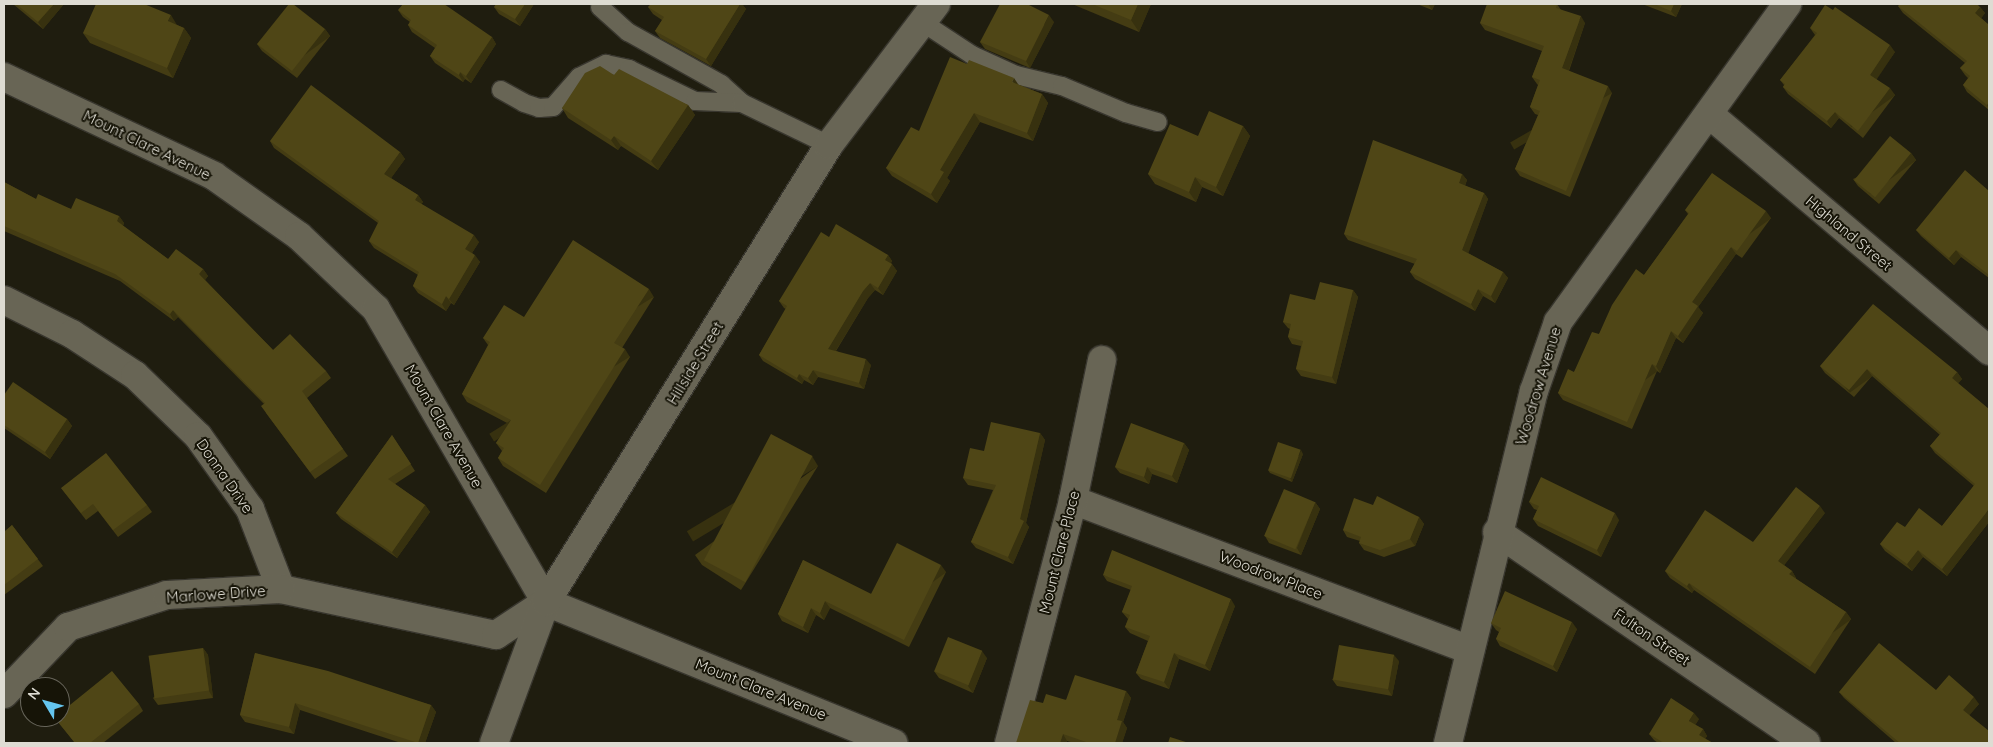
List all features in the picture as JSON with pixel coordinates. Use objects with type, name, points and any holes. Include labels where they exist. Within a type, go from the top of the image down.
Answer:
[{"type":"street","name":"Woodrow Avenue","points":[[1448,743],[1497,532],[1534,391],[1558,322],[1709,114],[1786,4]]},
{"type":"street","name":"Hillside Street","points":[[494,743],[546,602],[829,145],[929,13]]},
{"type":"street","name":"Mount Clare Avenue","points":[[4,77],[214,176],[299,236],[376,309],[546,602],[894,743]]},
{"type":"street","name":"Highland Street","points":[[1709,114],[1989,351]]},
{"type":"street","name":"Donna Drive","points":[[4,300],[72,334],[135,375],[198,436],[250,509],[281,589]]},
{"type":"street","name":"Mount Clare Place","points":[[1010,743],[1073,500],[1102,360]]},
{"type":"street","name":"Woodrow Place","points":[[1073,500],[1470,650]]},
{"type":"street","name":"Fulton Street","points":[[1497,532],[1806,743]]},
{"type":"street","points":[[281,589],[496,635],[546,602]]},
{"type":"street","name":"Marlowe Drive","points":[[4,694],[68,627],[167,595],[281,589]]},
{"type":"lane","points":[[600,7],[628,32],[721,84],[742,103],[777,118],[829,145]]},
{"type":"lane","points":[[929,13],[972,55],[1016,75],[1062,86],[1126,113],[1158,122]]},
{"type":"lane","points":[[501,90],[524,104],[539,108],[553,107],[580,77],[606,64],[629,69],[695,101],[742,103]]},
{"type":"building","points":[[16,4],[54,4],[38,22]]},
{"type":"building","points":[[96,4],[144,4],[171,15],[168,21],[184,28],[167,68],[83,33]]},
{"type":"building","points":[[289,4],[293,4],[325,29],[292,71],[257,44]]},
{"type":"building","points":[[403,4],[444,4],[492,37],[466,76],[460,72],[459,75],[430,56],[437,45],[408,25],[411,20],[398,10]]},
{"type":"building","points":[[496,4],[525,4],[515,19],[494,7]]},
{"type":"building","points":[[651,4],[740,4],[706,59],[655,31],[664,17],[648,7]]},
{"type":"building","points":[[1000,4],[1027,4],[1049,15],[1026,61],[980,42]]},
{"type":"building","points":[[1092,4],[1138,4],[1131,20]]},
{"type":"building","points":[[1487,4],[1557,4],[1556,8],[1581,16],[1562,68],[1608,86],[1566,191],[1515,169],[1540,111],[1530,107],[1540,80],[1532,77],[1544,46],[1480,23]]},
{"type":"building","points":[[1654,4],[1674,4],[1671,11]]},
{"type":"building","points":[[1900,4],[1977,4],[1980,7],[1975,13],[1989,25],[1989,102],[1987,105],[1963,85],[1970,76],[1960,68],[1967,61],[1898,6]]},
{"type":"building","points":[[1825,5],[1833,10],[1835,7],[1890,45],[1870,75],[1890,88],[1858,131],[1835,112],[1827,121],[1783,87],[1785,84],[1780,80],[1817,33],[1810,28]]},
{"type":"building","points":[[950,57],[967,64],[969,60],[1014,78],[1012,82],[1042,94],[1027,133],[974,113],[940,170],[944,172],[931,194],[886,168],[911,127],[919,131]]},
{"type":"building","points":[[600,66],[614,75],[619,69],[688,105],[651,161],[614,136],[611,140],[562,108],[585,73]]},
{"type":"building","points":[[311,85],[400,152],[384,174],[418,195],[415,200],[474,235],[465,249],[475,255],[449,299],[446,296],[442,304],[413,286],[419,272],[369,241],[379,221],[270,141]]},
{"type":"building","points":[[1209,111],[1243,126],[1216,187],[1195,177],[1189,192],[1148,174],[1170,124],[1198,136]]},
{"type":"building","points":[[1890,136],[1911,153],[1875,197],[1854,180]]},
{"type":"building","points":[[1373,140],[1462,174],[1459,183],[1484,193],[1462,250],[1503,272],[1491,296],[1478,289],[1471,304],[1410,272],[1417,259],[1344,234]]},
{"type":"building","points":[[1965,170],[1989,191],[1989,275],[1956,250],[1949,258],[1916,230]]},
{"type":"building","points":[[1712,173],[1766,211],[1737,251],[1731,247],[1692,302],[1698,306],[1678,336],[1671,331],[1656,366],[1652,364],[1627,422],[1558,393],[1568,369],[1574,372],[1592,332],[1599,334],[1612,305],[1636,269],[1644,275],[1689,213],[1685,210]]},
{"type":"building","points":[[4,182],[36,199],[38,194],[71,209],[76,198],[119,216],[117,221],[168,259],[176,249],[203,269],[199,274],[273,350],[290,334],[326,371],[302,391],[343,449],[310,472],[261,406],[265,403],[173,310],[170,314],[115,274],[4,226]]},
{"type":"building","points":[[836,224],[888,255],[885,260],[892,264],[878,288],[870,283],[863,291],[828,349],[866,359],[859,383],[813,370],[808,378],[799,374],[797,378],[759,355],[787,306],[779,301],[821,232],[829,237]]},
{"type":"building","points":[[573,240],[649,289],[614,343],[625,349],[540,485],[498,458],[504,448],[496,443],[511,420],[462,394],[490,342],[483,338],[504,305],[524,317]]},
{"type":"building","points":[[1320,282],[1353,290],[1332,377],[1296,369],[1303,341],[1288,337],[1291,324],[1283,322],[1290,294],[1315,300]]},
{"type":"building","points":[[1873,304],[1957,372],[1952,378],[1989,409],[1989,509],[1942,569],[1918,550],[1907,564],[1880,544],[1897,522],[1905,527],[1919,508],[1942,526],[1975,484],[1930,446],[1941,433],[1867,369],[1849,390],[1820,366]]},
{"type":"building","points":[[13,382],[67,419],[45,452],[4,425],[4,395]]},
{"type":"building","points":[[991,422],[1040,433],[1020,519],[1024,521],[1008,557],[971,542],[996,485],[963,478],[970,448],[984,451]]},
{"type":"building","points":[[1131,423],[1184,443],[1172,476],[1147,467],[1144,477],[1115,467]]},
{"type":"building","points":[[771,434],[812,456],[745,582],[704,560]]},
{"type":"building","points":[[392,435],[411,464],[388,479],[425,505],[392,552],[336,513]]},
{"type":"building","points":[[1278,442],[1301,450],[1291,478],[1268,470]]},
{"type":"building","points":[[106,453],[147,505],[113,530],[93,504],[81,513],[61,488]]},
{"type":"building","points":[[1541,477],[1615,513],[1597,550],[1533,519],[1539,506],[1529,502]]},
{"type":"building","points":[[1796,487],[1820,506],[1778,561],[1792,571],[1789,574],[1846,612],[1810,667],[1689,583],[1687,586],[1665,571],[1705,510],[1753,542]]},
{"type":"building","points":[[1284,489],[1315,502],[1295,549],[1264,536]]},
{"type":"building","points":[[1377,496],[1419,517],[1410,539],[1380,550],[1359,543],[1361,537],[1343,530],[1354,498],[1373,505]]},
{"type":"building","points":[[12,525],[38,559],[4,585],[4,532]]},
{"type":"building","points":[[897,543],[941,565],[904,640],[825,601],[820,613],[811,608],[803,627],[778,614],[803,560],[871,594]]},
{"type":"building","points":[[1112,550],[1231,599],[1205,665],[1174,653],[1164,682],[1136,673],[1150,636],[1125,627],[1130,615],[1122,612],[1132,586],[1103,575]]},
{"type":"building","points":[[1505,591],[1572,622],[1553,666],[1496,639],[1501,628],[1491,623]]},
{"type":"building","points":[[948,637],[982,651],[968,685],[934,671]]},
{"type":"building","points":[[1879,643],[1936,690],[1949,675],[1974,697],[1963,710],[1989,731],[1989,743],[1900,743],[1839,692]]},
{"type":"building","points":[[1339,645],[1394,655],[1388,689],[1333,679]]},
{"type":"building","points":[[203,648],[209,691],[155,698],[149,656]]},
{"type":"building","points":[[255,653],[328,671],[431,705],[418,743],[295,703],[289,727],[240,715]]},
{"type":"building","points":[[112,671],[139,704],[90,743],[75,743],[62,727],[70,727],[70,705]]},
{"type":"building","points":[[1075,675],[1126,691],[1117,720],[1122,721],[1115,743],[1089,743],[1063,734],[1060,743],[1016,743],[1030,700],[1043,703],[1046,694],[1066,700]]},
{"type":"building","points":[[1671,698],[1694,713],[1689,721],[1703,729],[1699,735],[1713,743],[1664,743],[1649,734]]},
{"type":"building","points":[[1170,737],[1189,743],[1168,743]]}]
